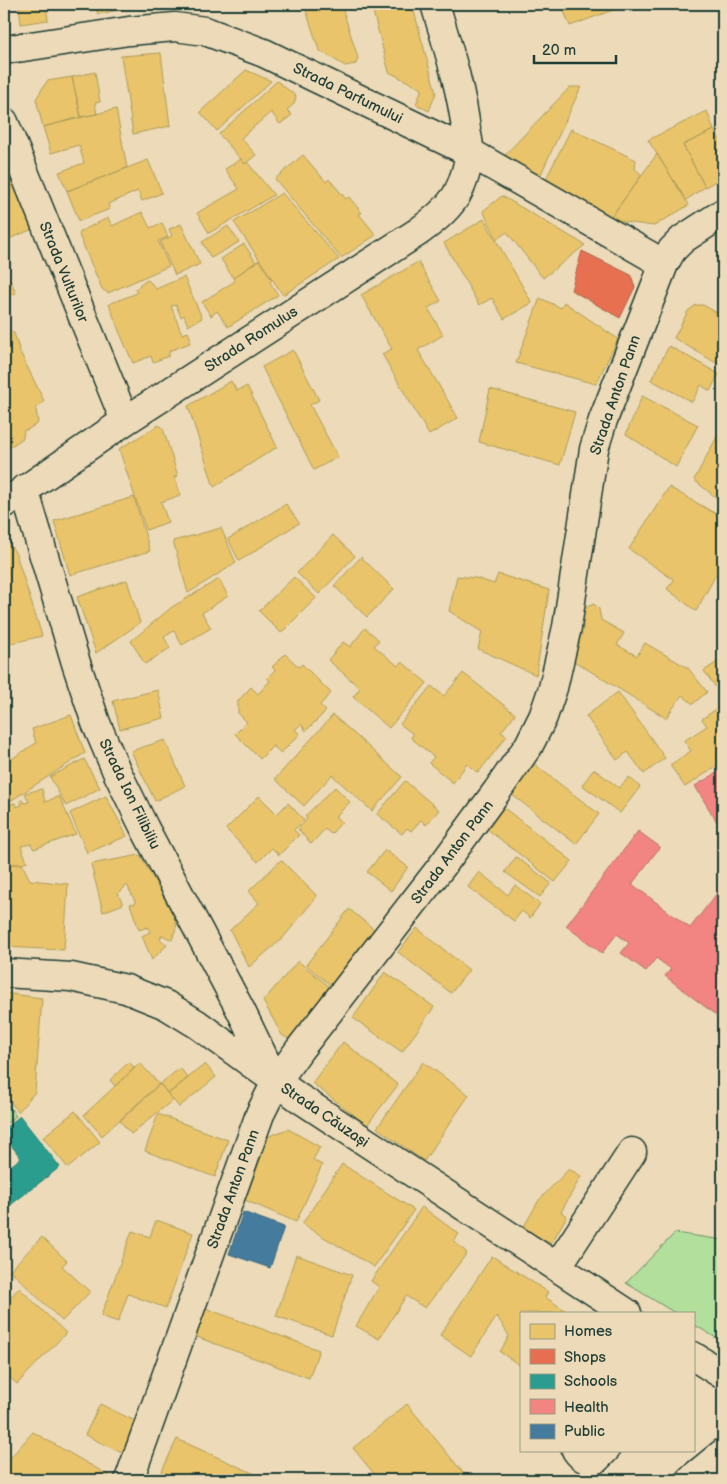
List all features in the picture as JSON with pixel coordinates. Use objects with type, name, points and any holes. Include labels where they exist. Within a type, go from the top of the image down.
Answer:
[{"type":"street","name":"Strada Romulus","points":[[14,496],[125,421],[435,220],[448,207],[457,194],[466,172],[469,152],[464,114],[453,66],[435,4]]},
{"type":"street","name":"Strada Parfumului","points":[[4,50],[129,31],[175,28],[205,30],[264,53],[469,152],[664,264]]},
{"type":"street","name":"Strada Vulturilor","points":[[4,122],[125,421]]},
{"type":"street","name":"Strada Anton Pann","points":[[130,1480],[260,1114],[276,1082],[442,866],[497,791],[529,745],[543,717],[554,688],[567,627],[594,450],[603,420],[664,264],[672,250],[683,239],[723,213]]},
{"type":"street","name":"Strada Ion Filibiliu","points":[[14,496],[76,663],[96,724],[117,772],[276,1082]]},
{"type":"street","name":"Strada Căuzași","points":[[4,973],[70,977],[126,990],[166,1005],[197,1024],[276,1082],[625,1312]]},
{"type":"street","points":[[557,1267],[632,1152]]},
{"type":"street","points":[[694,1359],[723,1375]]},
{"type":"street","points":[[577,1452],[587,1460],[596,1459],[603,1452]]},
{"type":"street","points":[[690,1480],[723,1453]]},
{"type":"green space","points":[[4,1099],[16,1116],[4,1125]]},
{"type":"green space","points":[[675,1233],[723,1240],[723,1342],[694,1325],[694,1312],[673,1312],[626,1283]]},
{"type":"building: Homes","points":[[19,4],[46,4],[48,20],[21,24]]},
{"type":"building: Homes","points":[[94,4],[144,4],[144,5],[98,14]]},
{"type":"building: Homes","points":[[304,4],[341,4],[358,58],[356,64],[345,66],[319,50]]},
{"type":"building: Homes","points":[[371,4],[412,4],[436,93],[429,111],[416,104],[422,89],[389,72]]},
{"type":"building: Homes","points":[[561,4],[629,4],[570,26]]},
{"type":"building: Homes","points":[[161,53],[170,126],[133,134],[121,56]]},
{"type":"building: Homes","points":[[246,70],[271,81],[217,131],[200,112]]},
{"type":"building: Homes","points":[[95,72],[100,102],[95,103],[97,114],[81,117],[72,77]]},
{"type":"building: Homes","points":[[72,77],[81,117],[43,127],[36,99],[47,81]]},
{"type":"building: Homes","points":[[277,81],[296,96],[294,104],[287,110],[292,115],[280,124],[271,112],[241,138],[256,155],[245,164],[219,134]]},
{"type":"building: Homes","points":[[570,87],[581,87],[540,176],[503,157]]},
{"type":"building: Homes","points":[[116,109],[127,168],[67,191],[59,172],[84,163],[79,145],[51,153],[43,127]]},
{"type":"building: Homes","points":[[707,111],[714,130],[683,145],[705,187],[686,200],[648,140]]},
{"type":"building: Homes","points":[[571,129],[636,160],[635,169],[642,175],[611,217],[597,208],[593,212],[558,193],[562,188],[545,181]]},
{"type":"building: Homes","points":[[714,130],[723,145],[723,177],[705,187],[683,145]]},
{"type":"building: Homes","points":[[657,154],[689,205],[654,226],[624,222],[611,217]]},
{"type":"building: Homes","points":[[303,155],[326,182],[329,179],[346,199],[349,197],[362,213],[359,214],[376,235],[341,258],[275,179]]},
{"type":"building: Homes","points":[[4,159],[33,229],[4,241]]},
{"type":"building: Homes","points":[[241,159],[245,164],[247,162],[274,195],[209,233],[197,213],[239,189],[225,169]]},
{"type":"building: Homes","points":[[148,160],[162,193],[142,201],[138,191],[108,204],[110,209],[79,221],[67,191]]},
{"type":"building: Homes","points":[[282,193],[339,259],[283,295],[234,222]]},
{"type":"building: Homes","points":[[502,196],[585,245],[543,278],[507,232],[497,239],[483,211]]},
{"type":"building: Homes","points":[[142,212],[150,228],[162,223],[168,237],[158,241],[169,266],[108,293],[102,289],[79,235],[81,231],[108,218],[112,226]]},
{"type":"building: Homes","points":[[484,219],[532,303],[504,319],[492,298],[479,305],[444,243]]},
{"type":"building: Homes","points":[[181,224],[200,264],[175,275],[160,242],[172,236],[169,229]]},
{"type":"building: Homes","points":[[228,226],[239,242],[211,258],[202,242]]},
{"type":"building: Homes","points":[[244,244],[256,262],[233,278],[221,259]]},
{"type":"building: Homes","points":[[259,260],[272,280],[270,282],[278,295],[228,327],[217,311],[211,316],[202,302],[235,281],[233,278]]},
{"type":"building: Homes","points":[[418,262],[441,301],[428,308],[443,335],[418,350],[458,418],[429,435],[382,354],[392,349],[361,295]]},
{"type":"building: Homes","points":[[4,267],[16,293],[4,298]]},
{"type":"building: Homes","points":[[184,277],[202,318],[188,326],[184,315],[181,317],[176,305],[171,306],[182,334],[188,332],[191,339],[189,340],[190,343],[169,351],[169,356],[153,362],[151,356],[133,363],[109,304],[137,293],[135,289],[148,280],[156,289]]},
{"type":"building: Homes","points":[[540,298],[561,308],[564,302],[618,339],[596,384],[516,363]]},
{"type":"building: Homes","points":[[696,305],[703,305],[723,316],[723,367],[674,338],[688,311]]},
{"type":"building: Homes","points":[[4,333],[14,333],[20,352],[44,401],[36,409],[38,423],[24,430],[23,438],[4,451]]},
{"type":"building: Homes","points":[[669,346],[719,374],[710,391],[701,385],[692,402],[651,380]]},
{"type":"building: Homes","points":[[293,350],[319,400],[310,405],[338,457],[314,470],[262,367]]},
{"type":"building: Homes","points":[[231,381],[237,391],[247,386],[277,447],[214,487],[188,406]]},
{"type":"building: Homes","points":[[490,389],[575,412],[560,465],[479,442]]},
{"type":"building: Homes","points":[[642,396],[698,425],[676,467],[626,434]]},
{"type":"building: Homes","points":[[159,425],[163,429],[178,476],[174,477],[181,495],[161,502],[168,522],[146,530],[119,449]]},
{"type":"building: Homes","points":[[719,433],[723,436],[723,503],[694,480]]},
{"type":"building: Homes","points":[[669,487],[723,518],[723,562],[696,611],[667,589],[674,580],[629,549]]},
{"type":"building: Homes","points":[[134,497],[150,551],[70,575],[54,521]]},
{"type":"building: Homes","points":[[286,504],[299,523],[239,561],[228,539]]},
{"type":"building: Homes","points":[[221,528],[236,563],[188,593],[173,541]]},
{"type":"building: Homes","points":[[333,535],[355,556],[319,594],[297,573]]},
{"type":"building: Homes","points":[[4,542],[9,543],[16,554],[42,636],[4,645]]},
{"type":"building: Homes","points":[[361,557],[394,589],[367,617],[334,586]]},
{"type":"building: Homes","points":[[498,574],[549,590],[536,675],[478,649],[482,632],[449,611],[457,576],[476,578],[494,584]]},
{"type":"building: Homes","points":[[294,577],[316,598],[281,633],[259,611]]},
{"type":"building: Homes","points":[[219,579],[228,596],[202,613],[211,628],[182,645],[174,631],[164,637],[170,648],[145,664],[131,641],[172,607]]},
{"type":"building: Homes","points":[[127,580],[140,623],[96,653],[77,597]]},
{"type":"building: Homes","points":[[594,604],[599,609],[601,620],[624,633],[617,645],[637,656],[645,643],[688,668],[707,692],[693,704],[682,695],[666,718],[574,661],[583,628],[581,618],[584,608]]},
{"type":"building: Homes","points":[[365,628],[379,640],[374,646],[398,666],[402,662],[427,683],[389,728],[353,697],[360,688],[328,660],[343,642],[350,647]]},
{"type":"building: Homes","points":[[285,654],[299,667],[302,664],[331,693],[320,705],[326,711],[306,731],[301,724],[295,730],[300,734],[281,753],[273,746],[260,759],[235,734],[247,722],[238,713],[238,701],[251,687],[258,694],[270,681],[267,678],[275,670],[272,667]]},
{"type":"building: Homes","points":[[723,658],[723,697],[704,671]]},
{"type":"building: Homes","points":[[463,673],[515,714],[501,732],[507,736],[478,773],[467,764],[453,783],[429,763],[434,757],[411,738],[413,734],[400,724],[431,686],[444,696]]},
{"type":"building: Homes","points":[[158,690],[164,718],[120,729],[113,701]]},
{"type":"building: Homes","points":[[618,692],[665,758],[644,774],[628,752],[617,760],[586,716]]},
{"type":"building: Homes","points":[[719,707],[723,714],[723,762],[685,787],[670,765],[691,751],[684,741],[707,726],[702,719]]},
{"type":"building: Homes","points":[[71,715],[85,753],[4,805],[4,764],[36,743],[32,729]]},
{"type":"building: Homes","points":[[333,715],[402,777],[372,811],[332,775],[304,806],[275,779]]},
{"type":"building: Homes","points":[[165,740],[185,786],[155,801],[131,751]]},
{"type":"building: Homes","points":[[84,759],[100,788],[66,806],[50,777]]},
{"type":"building: Homes","points":[[534,764],[599,814],[576,844],[511,794]]},
{"type":"building: Homes","points":[[594,769],[619,788],[629,777],[640,787],[620,813],[582,785]]},
{"type":"building: Homes","points":[[405,781],[439,810],[426,825],[421,820],[411,831],[407,828],[402,834],[377,814]]},
{"type":"building: Homes","points":[[335,787],[350,802],[335,817],[342,822],[331,834],[325,829],[311,844],[298,829],[307,819],[305,816]]},
{"type":"building: Homes","points":[[42,789],[45,802],[59,796],[76,834],[34,849],[31,844],[21,846],[27,862],[11,864],[9,856],[4,856],[4,812],[6,811],[6,805],[15,803],[16,807],[22,805],[20,801],[22,800],[24,803],[29,802],[25,793]]},
{"type":"building: Homes","points":[[106,796],[127,836],[87,853],[70,813]]},
{"type":"building: Homes","points":[[259,796],[277,814],[288,803],[304,820],[294,830],[299,835],[279,855],[272,848],[258,862],[226,829]]},
{"type":"building: Homes","points":[[499,804],[572,861],[555,882],[482,825]]},
{"type":"building: Homes","points":[[385,850],[408,867],[391,891],[367,872]]},
{"type":"building: Homes","points":[[140,855],[170,908],[177,925],[172,940],[162,935],[160,939],[167,945],[152,960],[142,936],[150,932],[148,927],[139,930],[130,904],[136,903],[127,885],[118,894],[123,904],[103,912],[91,864]]},
{"type":"building: Homes","points":[[516,857],[551,883],[540,897],[505,872]]},
{"type":"building: Homes","points":[[281,860],[317,896],[283,938],[249,967],[230,930],[259,903],[249,891]]},
{"type":"building: Homes","points":[[4,864],[22,864],[30,880],[68,884],[64,950],[4,947],[4,924],[10,923],[10,905],[4,903]]},
{"type":"building: Homes","points":[[479,872],[508,895],[515,885],[540,904],[530,918],[522,911],[514,921],[468,887]]},
{"type":"building: Homes","points":[[349,909],[376,931],[333,987],[306,965]]},
{"type":"building: Homes","points":[[417,928],[469,970],[451,993],[398,952]]},
{"type":"building: Homes","points":[[298,961],[331,988],[295,1036],[289,1039],[282,1035],[263,1001]]},
{"type":"building: Homes","points":[[385,972],[434,1007],[402,1052],[353,1018]]},
{"type":"building: Homes","points":[[4,993],[42,998],[35,1092],[18,1112],[4,1093]]},
{"type":"building: Homes","points":[[343,1042],[398,1085],[367,1125],[312,1083]]},
{"type":"building: Homes","points":[[129,1062],[135,1068],[115,1086],[110,1080]]},
{"type":"building: Homes","points":[[423,1062],[469,1095],[424,1161],[377,1128]]},
{"type":"building: Homes","points":[[140,1063],[159,1084],[102,1136],[84,1115]]},
{"type":"building: Homes","points":[[205,1064],[216,1077],[179,1107],[168,1094]]},
{"type":"building: Homes","points":[[180,1068],[188,1078],[168,1094],[160,1084]]},
{"type":"building: Homes","points":[[720,1075],[723,1075],[723,1111],[717,1111]]},
{"type":"building: Homes","points":[[160,1084],[173,1100],[131,1134],[120,1121]]},
{"type":"building: Homes","points":[[75,1111],[100,1142],[68,1168],[43,1137]]},
{"type":"building: Homes","points":[[158,1114],[228,1140],[215,1177],[145,1151]]},
{"type":"building: Homes","points":[[288,1129],[320,1147],[313,1160],[322,1165],[296,1222],[245,1200],[269,1136]]},
{"type":"building: Homes","points":[[342,1164],[414,1210],[374,1267],[302,1224]]},
{"type":"building: Homes","points":[[569,1169],[581,1176],[561,1212],[567,1216],[551,1244],[523,1228],[539,1200]]},
{"type":"building: Homes","points":[[422,1207],[459,1234],[454,1241],[467,1253],[425,1308],[406,1296],[379,1339],[356,1326],[379,1287],[371,1281]]},
{"type":"building: Homes","points":[[156,1220],[193,1233],[166,1308],[128,1294],[118,1322],[101,1316],[132,1231],[150,1237]]},
{"type":"building: Homes","points":[[42,1237],[67,1261],[62,1266],[90,1292],[62,1321],[10,1270]]},
{"type":"building: Homes","points":[[296,1255],[352,1275],[332,1335],[276,1316]]},
{"type":"building: Homes","points":[[492,1256],[548,1292],[545,1297],[568,1312],[520,1312],[520,1365],[500,1352],[509,1336],[497,1316],[471,1356],[440,1335]]},
{"type":"building: Homes","points":[[19,1288],[66,1333],[17,1384],[4,1372],[4,1304]]},
{"type":"building: Homes","points":[[205,1308],[319,1350],[309,1378],[194,1336]]},
{"type":"building: Homes","points":[[100,1404],[137,1422],[122,1453],[85,1435]]},
{"type":"building: Homes","points":[[407,1404],[469,1480],[379,1480],[353,1448]]},
{"type":"building: Homes","points":[[33,1432],[113,1478],[112,1480],[15,1480],[4,1474],[4,1465]]},
{"type":"building: Homes","points":[[177,1439],[268,1480],[165,1480],[159,1477]]},
{"type":"building: Shops","points":[[582,251],[631,275],[635,287],[620,318],[571,290]]},
{"type":"building: Schools","points":[[20,1116],[60,1167],[4,1210],[4,1171],[21,1158],[4,1136],[4,1129]]},
{"type":"building: Health","points":[[723,769],[723,832],[695,786]]},
{"type":"building: Health","points":[[638,831],[660,847],[632,884],[690,928],[718,892],[723,897],[723,1016],[721,1019],[665,976],[671,969],[656,958],[646,971],[621,953],[629,943],[617,934],[602,953],[566,926]]},
{"type":"building: Public","points":[[243,1212],[284,1227],[270,1268],[229,1254]]}]
